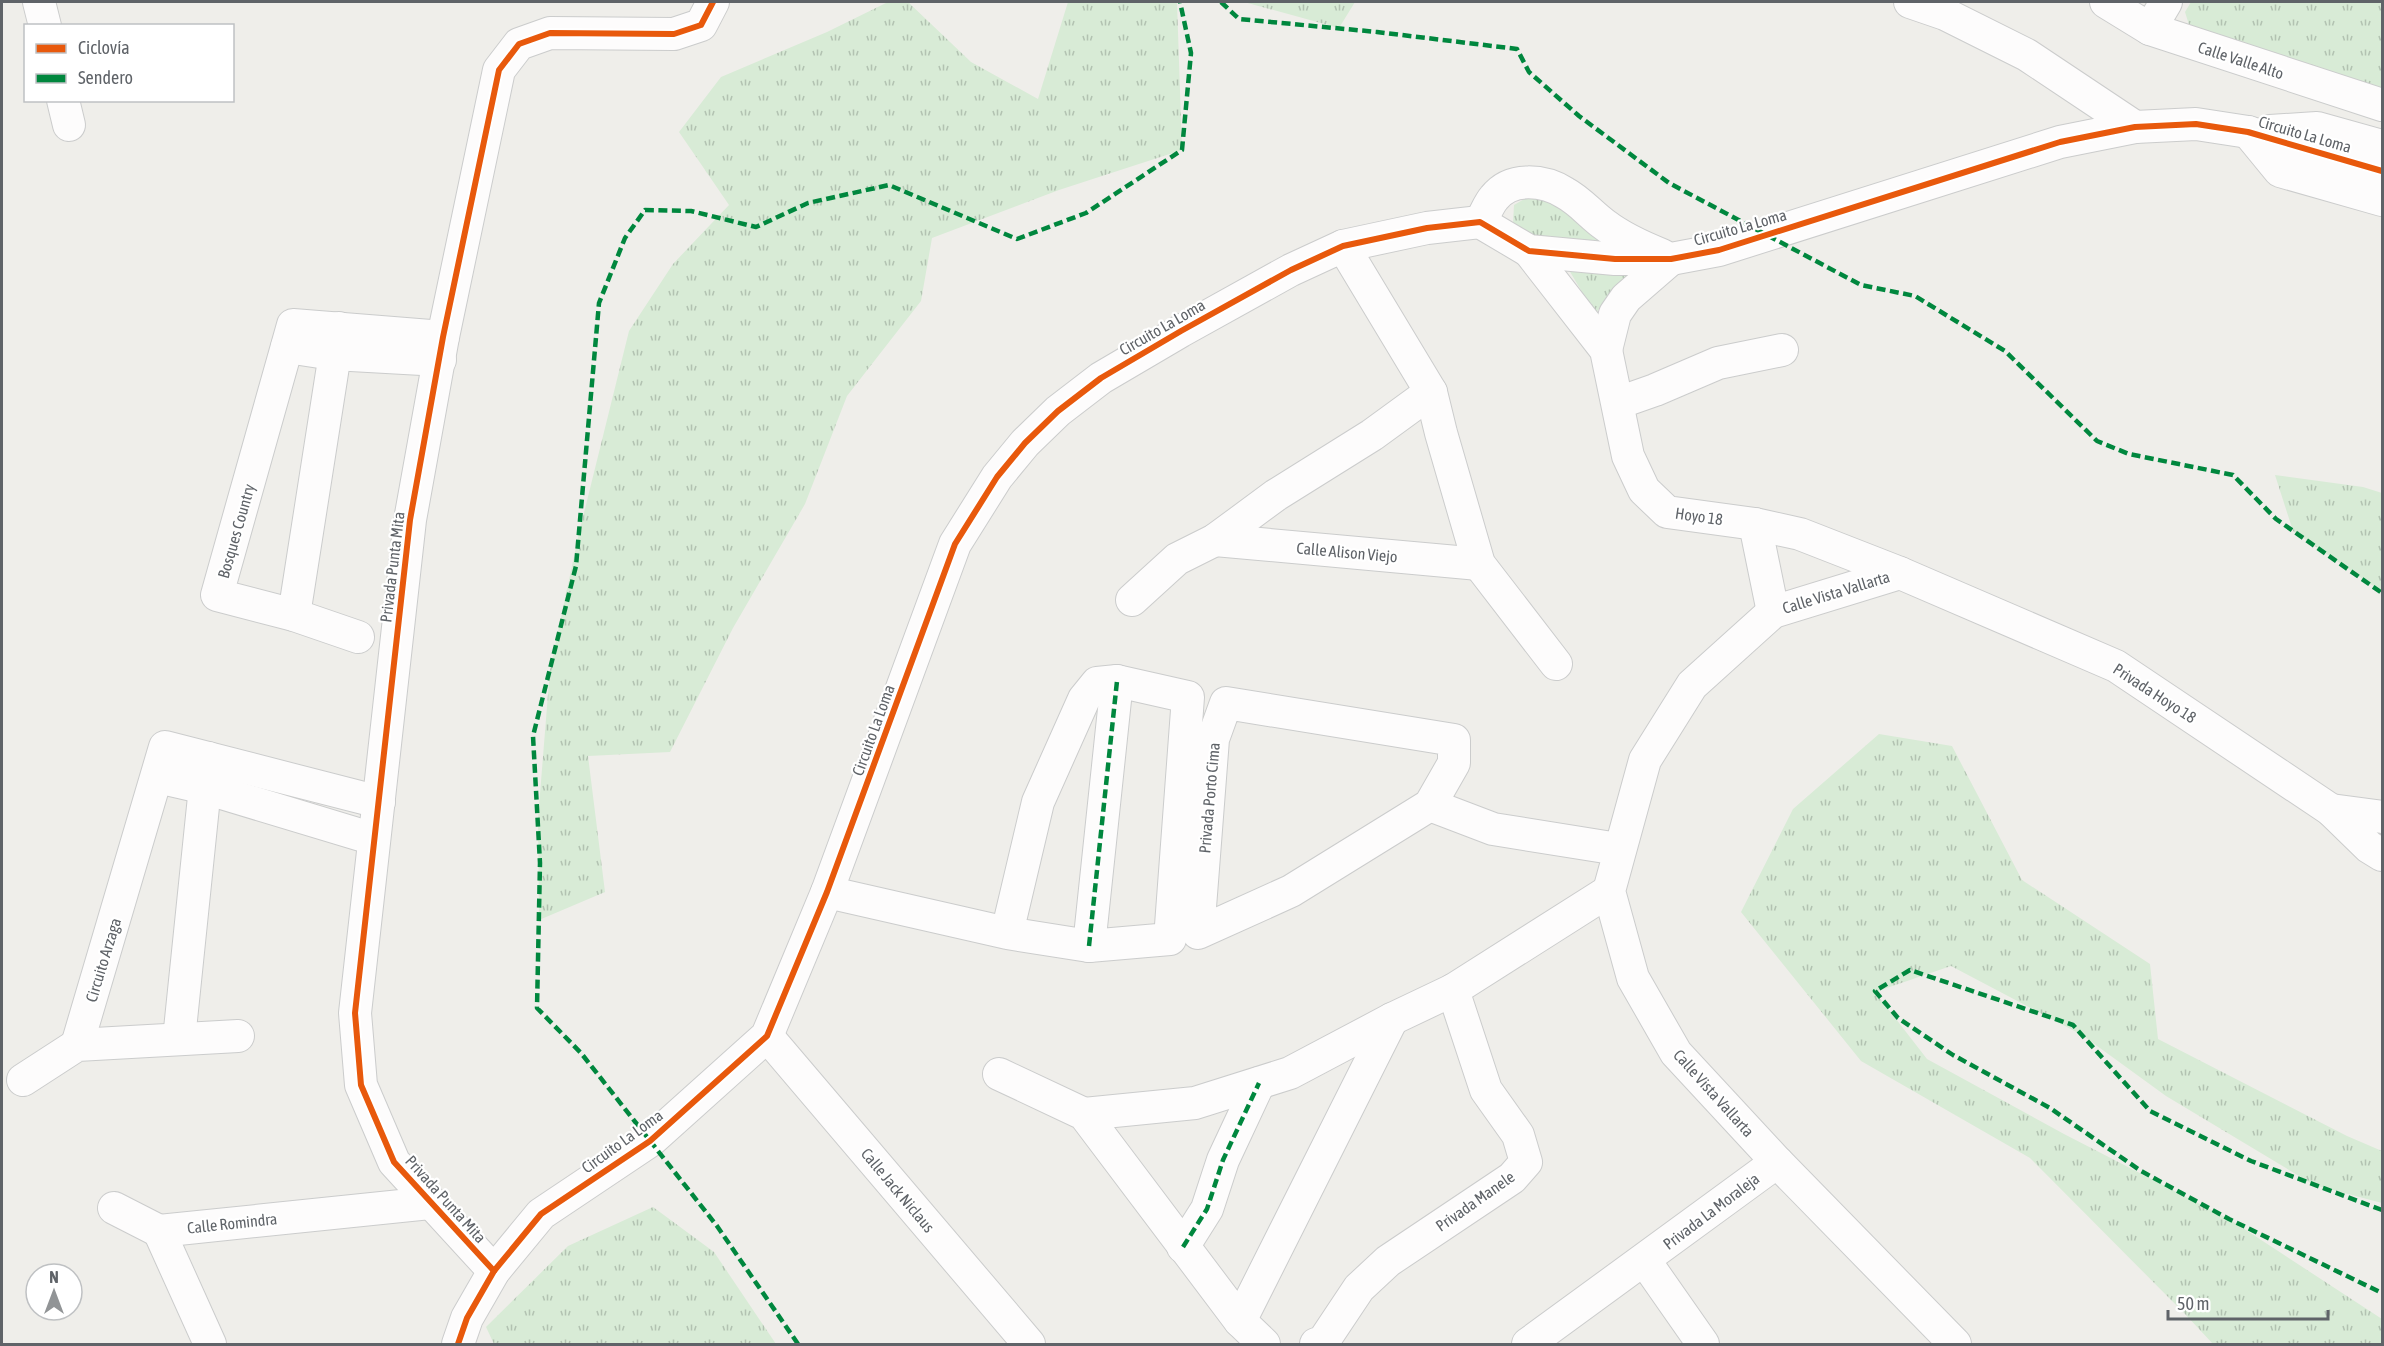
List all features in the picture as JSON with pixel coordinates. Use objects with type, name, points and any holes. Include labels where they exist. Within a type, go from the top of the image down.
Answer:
[{"type":"street","points":[[39,2],[44,24]]},
{"type":"street","name":"Privada Punta Mita","points":[[494,1271],[393,1162],[362,1085],[355,1013],[410,519],[442,348],[499,70],[519,44],[550,33],[674,34],[701,25],[713,2]]},
{"type":"street","points":[[1910,2],[1945,14],[2027,55],[2135,127]]},
{"type":"street","name":"Calle Valle Alto","points":[[2106,2],[2150,29],[2382,105]]},
{"type":"street","points":[[2150,29],[2166,2]]},
{"type":"street","name":"Circuito La Loma","points":[[459,1344],[466,1318],[494,1271],[541,1214],[650,1141],[768,1036],[827,892],[956,544],[997,477],[1026,442],[1058,411],[1101,378],[1291,270],[1343,246],[1427,228],[1480,222],[1529,251],[1615,259],[1671,259],[1719,250],[2060,142],[2135,127],[2196,124],[2248,132],[2382,171]]},
{"type":"street","points":[[2248,132],[2317,128],[2382,146]]},
{"type":"street","points":[[2248,132],[2280,171],[2382,200]]},
{"type":"street","points":[[1480,222],[1495,197],[1509,186],[1524,181],[1547,184],[1566,193],[1606,226],[1638,245],[1671,259]]},
{"type":"street","points":[[1343,246],[1431,392],[1479,564],[1556,664]]},
{"type":"street","name":"Hoyo 18","points":[[1529,251],[1606,350],[1628,456],[1644,490],[1667,512],[1755,524],[1800,534],[1900,573]]},
{"type":"street","name":"Hoyo 18","points":[[1606,350],[1615,314],[1638,285],[1671,259]]},
{"type":"street","name":"Bosques Country","points":[[336,341],[290,336],[218,595],[294,615],[358,636]]},
{"type":"street","points":[[294,615],[336,341],[442,348]]},
{"type":"street","points":[[1618,403],[1718,363],[1782,350]]},
{"type":"street","points":[[1132,600],[1177,559],[1215,540],[1276,495],[1372,435],[1431,392]]},
{"type":"street","name":"Calle Vista Vallarta","points":[[1755,524],[1773,612]]},
{"type":"street","name":"Calle Alison Viejo","points":[[1215,540],[1479,564]]},
{"type":"street","name":"Calle Vista Vallarta","points":[[1900,573],[1773,612],[1692,686],[1645,760],[1618,849],[1609,891],[1633,978],[1676,1053],[1777,1162],[1955,1344]]},
{"type":"street","name":"Privada Hoyo 18","points":[[1900,573],[2116,666],[2331,810],[2369,848],[2382,855]]},
{"type":"street","points":[[1007,933],[1038,802],[1084,699],[1098,683],[1117,681],[1089,946]]},
{"type":"street","name":"Privada Porto Cima","points":[[827,892],[1007,933],[1089,946],[1170,939],[1188,697],[1117,681]]},
{"type":"street","name":"Privada Porto Cima","points":[[1226,703],[1454,740],[1454,763],[1430,805],[1291,891],[1198,933],[1213,739],[1226,703]]},
{"type":"street","name":"Circuito Arzaga","points":[[77,1045],[161,762],[207,773],[379,802]]},
{"type":"street","points":[[179,1039],[207,773]]},
{"type":"street","name":"Circuito Arzaga","points":[[207,773],[374,839]]},
{"type":"street","points":[[1430,805],[1493,829],[1618,849]]},
{"type":"street","name":"Privada Hoyo 18","points":[[2331,810],[2382,817]]},
{"type":"street","points":[[1084,1114],[1195,1103],[1290,1073],[1392,1019],[1453,990],[1609,891]]},
{"type":"street","name":"Privada Manele","points":[[1316,1344],[1323,1342],[1359,1288],[1388,1261],[1512,1178],[1526,1162],[1518,1135],[1486,1090],[1453,990]]},
{"type":"street","points":[[1240,1322],[1392,1019]]},
{"type":"street","points":[[22,1080],[77,1045],[238,1036]]},
{"type":"street","name":"Calle Jack Niclaus","points":[[768,1036],[1029,1344]]},
{"type":"street","points":[[999,1074],[1084,1114],[1240,1322],[1264,1344]]},
{"type":"street","points":[[1183,1247],[1206,1209],[1223,1160],[1259,1083]]},
{"type":"street","name":"Privada La Moraleja","points":[[1528,1344],[1645,1261],[1777,1162]]},
{"type":"street","name":"Calle Romindra","points":[[210,1344],[159,1231],[430,1203]]},
{"type":"street","points":[[114,1208],[159,1231]]},
{"type":"street","points":[[1645,1261],[1703,1344]]},
{"type":"green space","points":[[888,2],[908,2],[971,62],[1038,99],[1068,2],[1177,2],[1182,150],[1059,190],[932,238],[921,301],[847,396],[805,504],[733,628],[670,752],[588,756],[605,892],[539,920],[538,819],[550,669],[579,533],[629,331],[673,264],[729,205],[679,132],[721,77],[827,32]]},
{"type":"green space","points":[[1244,2],[1355,2],[1339,28]]},
{"type":"green space","points":[[2191,2],[2382,2],[2382,89],[2190,28],[2185,12]]},
{"type":"green space","points":[[1533,194],[1569,211],[1598,233],[1612,254],[1520,233],[1513,223],[1514,205]]},
{"type":"green space","points":[[1569,270],[1645,272],[1614,290],[1595,314]]},
{"type":"green space","points":[[2275,475],[2363,487],[2382,493],[2382,592],[2293,531]]},
{"type":"green space","points":[[1879,734],[1952,746],[2022,880],[2150,964],[2158,1039],[2347,1136],[2382,1151],[2382,1203],[2314,1185],[2166,1096],[2082,1035],[1951,966],[1875,992],[1927,1059],[2064,1134],[2229,1219],[2382,1319],[2382,1344],[2213,1344],[2030,1158],[1861,1061],[1741,912],[1793,809]]},
{"type":"green space","points":[[653,1207],[714,1252],[776,1344],[494,1344],[486,1327],[568,1246]]},
{"type":"marked path","points":[[798,1344],[717,1226],[581,1053],[537,1008],[540,863],[533,736],[576,566],[599,303],[625,238],[645,210],[691,211],[756,227],[808,203],[889,185],[1017,239],[1086,213],[1182,150],[1191,53],[1180,2]]},
{"type":"marked path","points":[[1221,2],[1239,19],[1377,32],[1517,49],[1529,72],[1579,116],[1669,183],[1861,285],[1915,296],[2005,351],[2097,441],[2129,454],[2233,475],[2276,519],[2382,593]]},
{"type":"marked path","points":[[1089,946],[1117,681]]},
{"type":"marked path","points":[[2382,1210],[2251,1161],[2150,1111],[2073,1025],[1910,970],[1875,991],[1898,1018],[1953,1055],[2050,1108],[2141,1171],[2229,1219],[2382,1293]]},
{"type":"marked path","points":[[1183,1247],[1207,1209],[1223,1160],[1259,1083]]},
{"type":"cycle path","points":[[494,1271],[394,1162],[361,1085],[355,1013],[410,520],[443,337],[499,70],[519,44],[550,33],[674,34],[701,25],[713,2]]},
{"type":"cycle path","points":[[458,1344],[467,1318],[494,1271],[541,1214],[650,1141],[767,1036],[827,892],[955,544],[997,477],[1025,443],[1058,411],[1101,378],[1291,270],[1343,246],[1427,228],[1480,222],[1529,251],[1615,259],[1671,259],[1719,250],[2060,142],[2135,127],[2196,124],[2248,132],[2382,171]]}]
